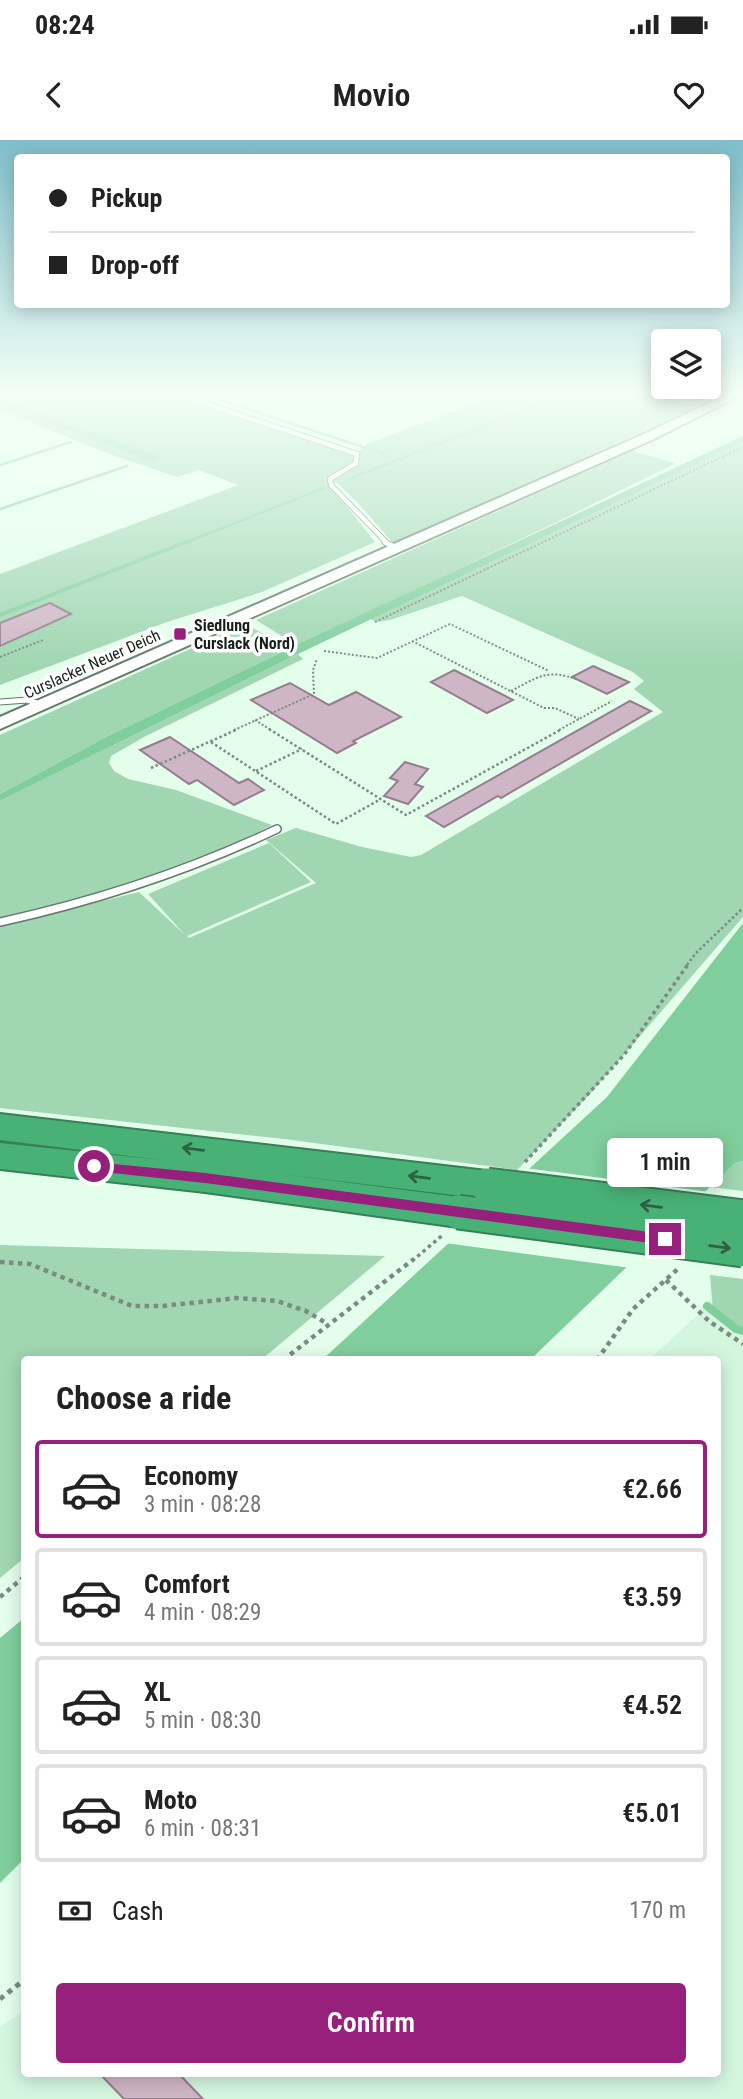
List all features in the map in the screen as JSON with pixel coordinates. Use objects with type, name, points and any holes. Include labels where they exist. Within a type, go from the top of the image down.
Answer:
[{"type":"highway","points":[[3,1149],[502,1177],[743,1217]]},
{"type":"highway","points":[[3,1149],[205,1178],[453,1221],[743,1250]]},
{"type":"street","name":"Curslacker Neuer Deich","points":[[0,724],[536,486]]},
{"type":"lane","points":[[332,486],[372,533],[396,548]]},
{"type":"lane","points":[[0,702],[27,700],[43,705]]},
{"type":"lane","points":[[0,922],[82,902],[167,876],[236,849],[277,829]]},
{"type":"path","points":[[375,622],[660,486]]},
{"type":"path","points":[[324,651],[377,657],[450,624],[548,671],[562,672],[578,680]]},
{"type":"path","points":[[0,657],[43,640]]},
{"type":"path","points":[[412,641],[544,708],[555,708],[579,719]]},
{"type":"path","points":[[151,768],[314,694],[313,670],[317,659]]},
{"type":"path","points":[[511,691],[548,671]]},
{"type":"path","points":[[255,720],[406,815],[612,701]]},
{"type":"path","points":[[210,741],[336,824],[381,799]]},
{"type":"path","points":[[257,771],[302,749]]},
{"type":"path","points":[[502,1177],[624,1055],[696,953],[743,908]]},
{"type":"path","points":[[287,1356],[326,1323],[370,1295],[453,1221]]},
{"type":"path","points":[[0,1262],[30,1264],[132,1306],[163,1306],[237,1298],[277,1301],[306,1311],[326,1323]]},
{"type":"path","points":[[600,1356],[633,1309],[685,1263]]},
{"type":"path","points":[[666,1280],[710,1322],[743,1344]]},
{"type":"path","points":[[0,1597],[21,1580]]},
{"type":"path","points":[[0,1999],[21,1982]]},
{"type":"shaded area","points":[[234,486],[331,486],[375,542],[262,592],[167,622],[0,685],[0,574]]},
{"type":"shaded area","points":[[341,486],[520,486],[393,543]]},
{"type":"shaded area","points":[[553,486],[629,486],[298,646],[256,620]]},
{"type":"shaded area","points":[[635,486],[650,486],[298,654],[0,801],[0,794],[106,737]]},
{"type":"shaded area","points":[[649,486],[743,486],[743,917],[589,1095],[517,1170],[284,1139],[0,1108],[0,926],[139,892],[185,935],[148,894],[269,843],[311,882],[187,936],[189,938],[316,883],[266,840],[296,828],[362,847],[411,857],[421,855],[663,712],[634,689],[644,681],[633,672],[462,596],[390,620],[377,622],[370,619]]},
{"type":"shaded area","points":[[245,624],[290,648],[106,737],[0,794],[0,735]]},
{"type":"shaded area","points":[[298,654],[303,659],[144,737],[111,756],[109,763],[114,771],[128,779],[176,790],[272,825],[207,856],[139,882],[105,893],[0,918],[0,801]]},
{"type":"shaded area","points":[[743,923],[743,1161],[735,1163],[534,1356],[326,1356],[607,1097]]},
{"type":"shaded area","points":[[743,1161],[743,1191],[710,1187],[735,1163]]},
{"type":"shaded area","points":[[0,1245],[385,1256],[266,1356],[21,1356],[21,1560],[0,1578]]},
{"type":"shaded area","points":[[710,1275],[743,1279],[743,1331],[736,1329],[713,1311]]},
{"type":"shaded area","points":[[711,1296],[713,1311],[735,1329],[743,1331],[743,2099],[0,2099],[0,2026],[21,2013],[21,2077],[721,2077],[721,1356],[653,1356],[707,1306]]},
{"type":"shaded area","points":[[21,1620],[21,1862],[0,1883],[0,1638]]},
{"type":"pier","points":[[525,1168],[710,1192],[631,1268],[445,1243]]},
{"type":"building","points":[[50,603],[71,614],[0,646],[0,623]]},
{"type":"building","points":[[593,666],[629,682],[607,694],[572,677]]},
{"type":"building","points":[[454,670],[513,700],[487,713],[431,682]]},
{"type":"building","points":[[290,683],[329,705],[356,692],[401,717],[353,741],[356,743],[337,753],[251,700]]},
{"type":"building","points":[[630,701],[651,711],[501,798],[498,796],[444,827],[426,816]]},
{"type":"building","points":[[170,737],[239,783],[248,779],[264,790],[234,805],[197,780],[189,784],[140,750]]},
{"type":"building","points":[[405,762],[428,769],[415,784],[423,787],[408,804],[384,796],[398,781],[390,778]]},
{"type":"building","points":[[103,2077],[182,2077],[203,2099],[124,2099]]},
{"type":"waterway","points":[[0,509],[67,486]]},
{"type":"waterway","points":[[182,544],[324,488]]},
{"type":"waterway","points":[[0,615],[186,542]]},
{"type":"waterway","points":[[707,1306],[736,1329],[743,1331]]},
{"type":"place","name":"Siedlung Curslack (Nord)","points":[[180,634]]},
{"type":"route","points":[[94,1166],[205,1178],[665,1239]]}]
